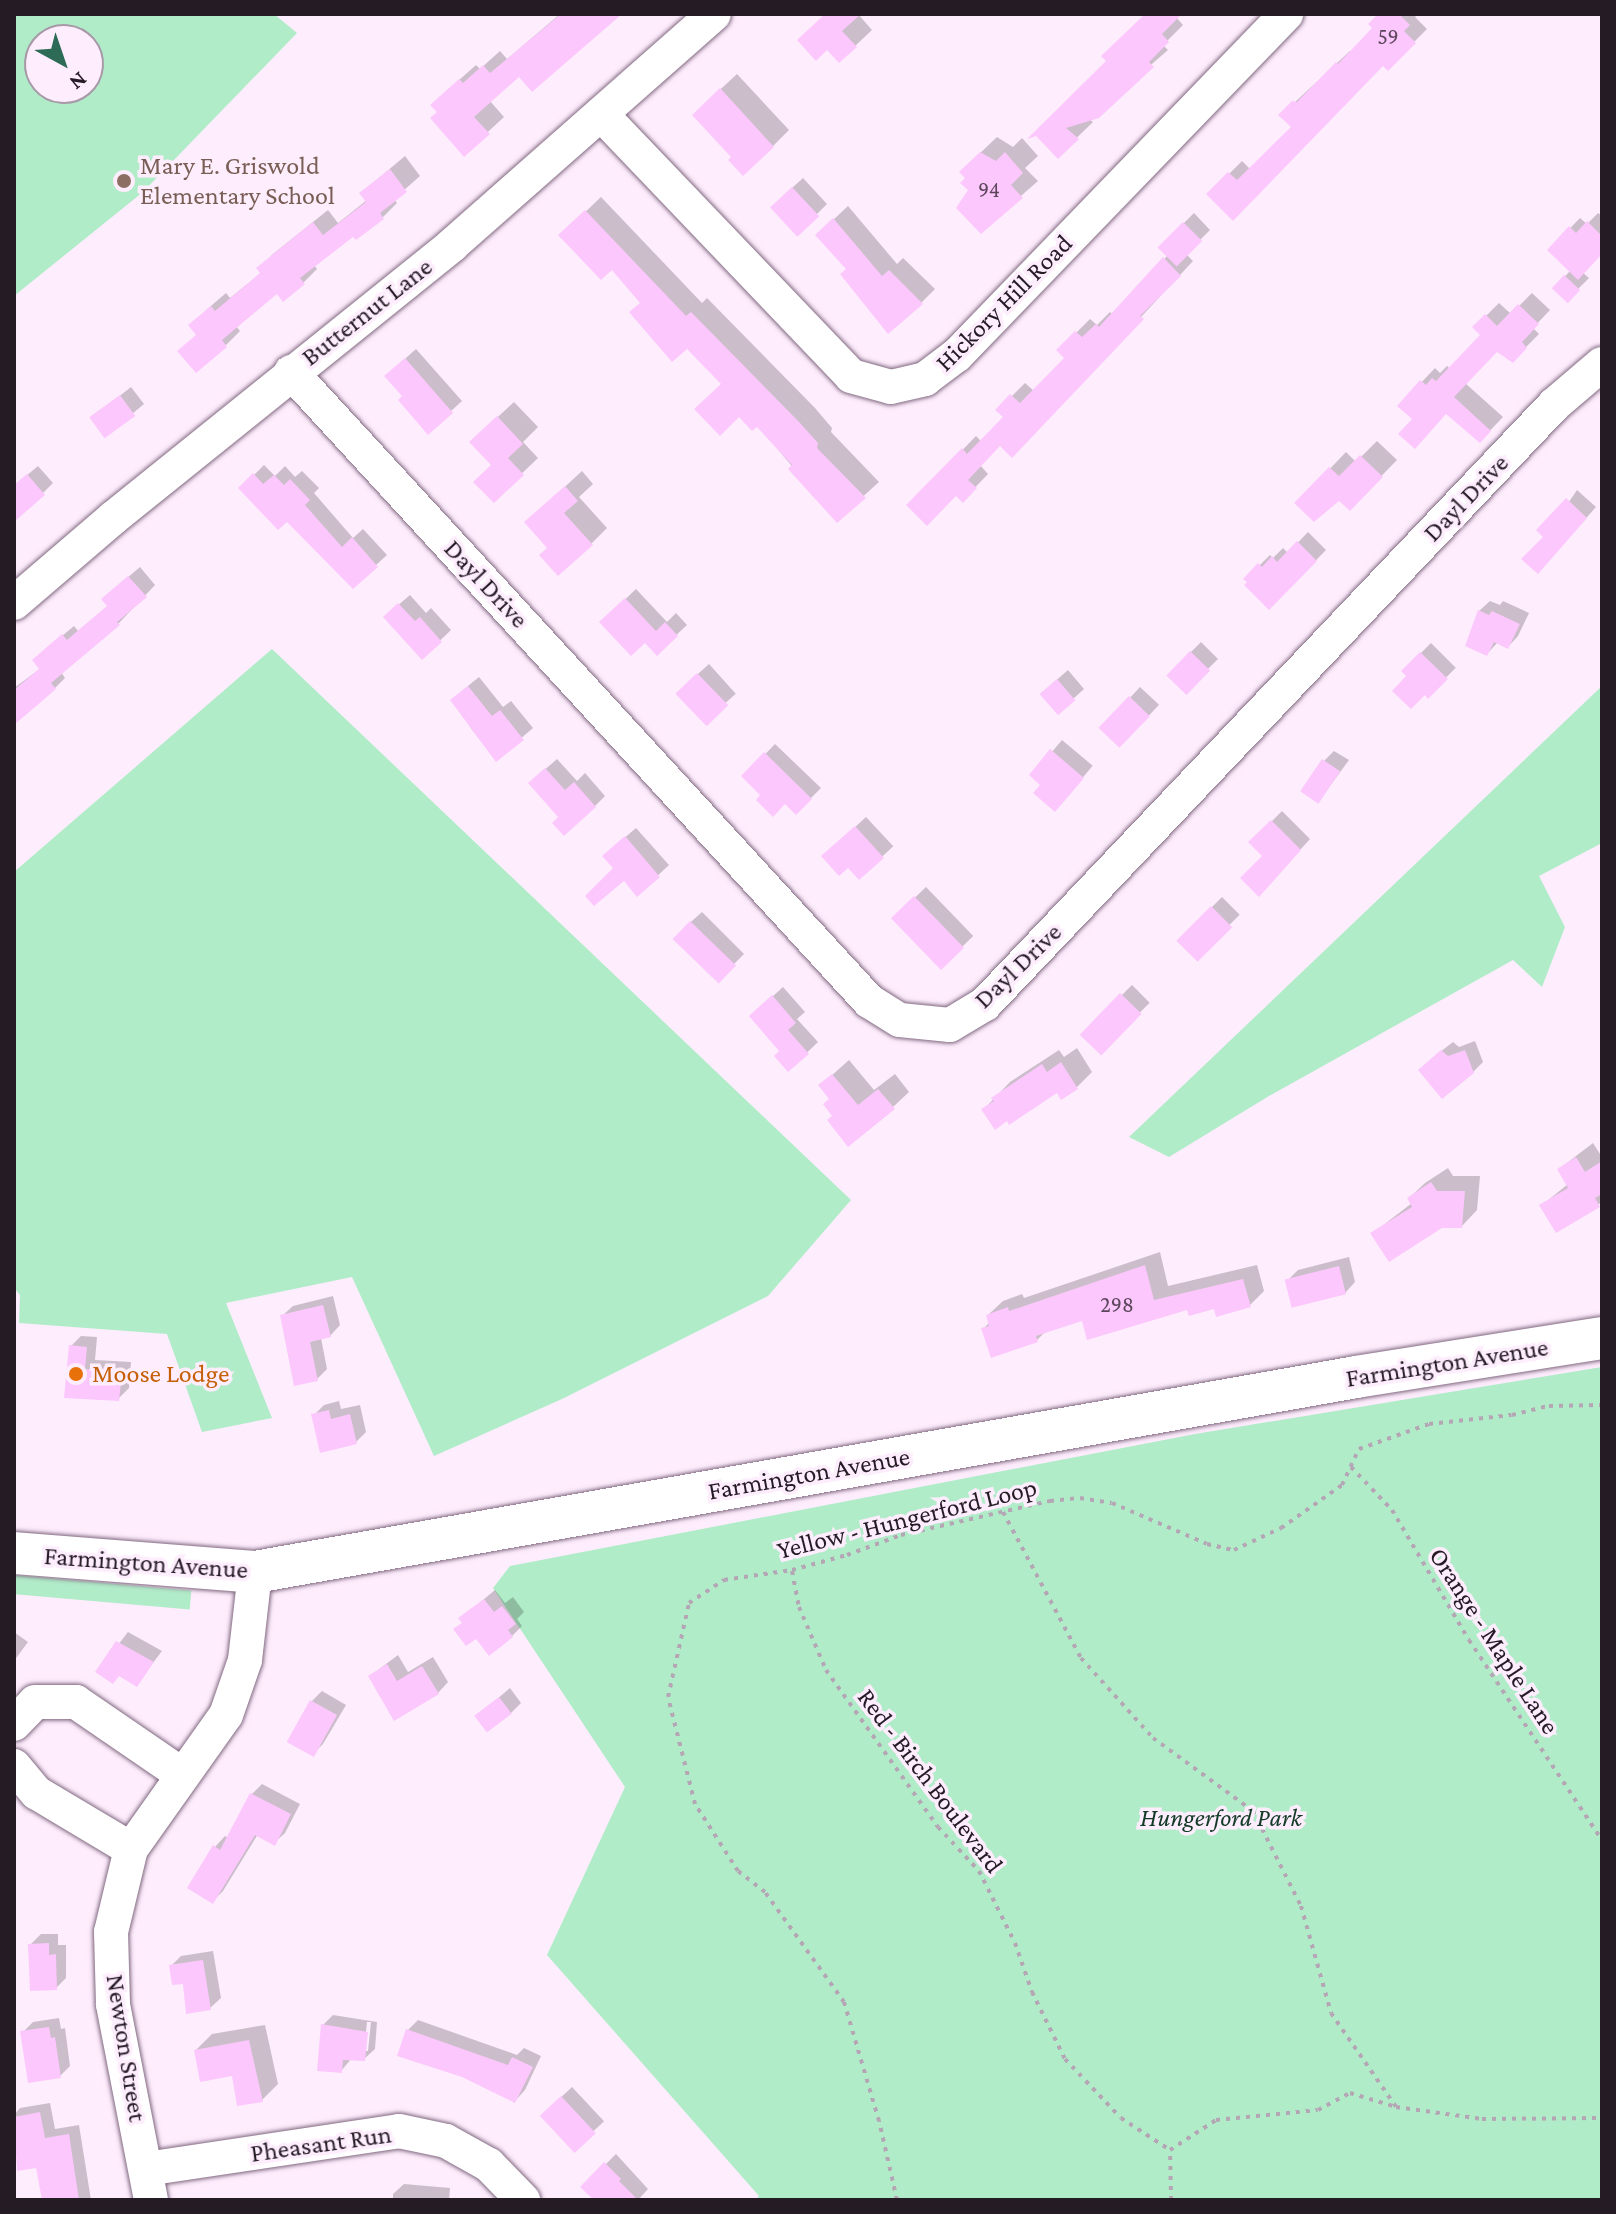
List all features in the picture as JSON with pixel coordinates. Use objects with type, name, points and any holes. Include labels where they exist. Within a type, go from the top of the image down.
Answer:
[{"type":"main road","name":"Farmington Avenue","points":[[14,1553],[255,1572],[1340,1379],[1602,1338]]},
{"type":"street","name":"Butternut Lane","points":[[14,603],[291,372],[452,245],[714,14]]},
{"type":"street","name":"Hickory Hill Road","points":[[601,114],[851,376],[891,387],[925,379],[957,355],[1286,14]]},
{"type":"street","name":"Dayl Drive","points":[[291,372],[869,1001],[900,1020],[950,1025],[985,1004],[1543,417],[1602,364]]},
{"type":"street","name":"Newton Street","points":[[149,2185],[113,2004],[111,1932],[131,1849],[181,1774],[226,1715],[245,1660],[255,1572]]},
{"type":"street","points":[[14,1724],[35,1702],[76,1702],[181,1774]]},
{"type":"street","points":[[14,1766],[37,1793],[131,1849]]},
{"type":"street","name":"Pheasant Run","points":[[149,2185],[399,2131],[446,2141],[489,2165],[523,2200]]},
{"type":"path","name":"Yellow - Hungerford Loop","points":[[897,2200],[879,2121],[844,2002],[765,1892],[738,1871],[695,1804],[668,1697],[689,1603],[724,1580],[792,1570],[847,1555],[901,1535],[1080,1498],[1112,1503],[1207,1544],[1234,1550],[1281,1528],[1342,1485],[1359,1449],[1429,1424],[1512,1415],[1549,1406],[1602,1405]]},
{"type":"path","name":"Orange - Maple Lane","points":[[1351,1467],[1392,1510],[1469,1640],[1602,1840]]},
{"type":"path","points":[[1003,1512],[1081,1658],[1153,1738],[1253,1811],[1301,1906],[1331,2013],[1396,2107]]},
{"type":"path","name":"Red - Birch Boulevard","points":[[792,1570],[799,1607],[826,1670],[938,1827],[979,1871],[1065,2059],[1121,2118],[1170,2150]]},
{"type":"path","points":[[1171,2200],[1170,2150],[1216,2120],[1318,2110],[1350,2093],[1396,2107],[1482,2119],[1602,2118]]},
{"type":"green space","points":[[14,14],[274,14],[297,33],[143,192],[14,296]]},
{"type":"green space","points":[[272,649],[851,1200],[768,1296],[562,1399],[434,1456],[352,1277],[226,1303],[272,1418],[202,1432],[167,1334],[19,1323],[20,1295],[14,1288],[14,872]]},
{"type":"green space","points":[[1602,686],[1602,843],[1539,876],[1565,927],[1542,987],[1513,960],[1269,1096],[1169,1157],[1129,1137]]},
{"type":"green space","name":"Hungerford Park","points":[[1602,1367],[1602,2200],[756,2200],[759,2196],[547,1955],[625,1787],[493,1588],[510,1566],[1195,1434]]},
{"type":"green space","points":[[14,1575],[191,1591],[190,1609],[14,1594]]},
{"type":"building","points":[[561,14],[622,14],[532,92],[519,77],[474,117],[490,134],[464,157],[430,118],[437,112],[430,105],[459,79],[463,83],[483,65],[490,73]]},
{"type":"building","points":[[825,14],[861,14],[842,31],[857,47],[839,63],[827,50],[816,61],[797,40]]},
{"type":"building","points":[[1145,14],[1182,14],[1162,34],[1169,42],[1149,62],[1154,67],[1099,118],[1066,128],[1079,139],[1058,159],[1036,136],[1027,139],[1106,61],[1101,56]]},
{"type":"building","points":[[1378,14],[1399,14],[1410,25],[1404,31],[1416,43],[1388,71],[1383,66],[1233,221],[1206,194],[1228,172],[1237,180],[1291,127],[1278,115],[1292,101],[1297,102],[1336,62],[1338,64],[1372,28],[1368,24]]},
{"type":"building","points":[[720,88],[774,147],[743,176],[728,160],[731,157],[692,115]]},
{"type":"building","points":[[980,152],[996,161],[1005,152],[1023,173],[1011,185],[1023,198],[981,234],[956,208],[968,190],[960,183],[965,178],[959,172]]},
{"type":"building","points":[[390,169],[407,192],[380,213],[384,219],[356,240],[353,237],[300,278],[305,284],[283,302],[277,294],[222,340],[227,347],[196,373],[177,351],[196,335],[188,325],[211,306],[215,311],[260,273],[256,268],[313,222],[323,235],[366,202],[359,193]]},
{"type":"building","points":[[792,187],[819,216],[797,237],[770,207]]},
{"type":"building","points":[[585,210],[686,316],[691,312],[800,423],[818,443],[817,448],[866,498],[837,523],[788,469],[792,465],[757,427],[752,431],[739,417],[720,436],[694,409],[721,384],[687,349],[672,362],[629,312],[640,303],[612,270],[601,280],[558,235]]},
{"type":"building","points":[[833,218],[882,276],[889,270],[923,304],[888,334],[840,274],[846,269],[815,235]]},
{"type":"building","points":[[1587,221],[1602,236],[1602,254],[1578,280],[1547,250],[1569,226],[1576,233]]},
{"type":"building","points":[[1183,222],[1202,241],[1177,267],[1158,247]]},
{"type":"building","points":[[1163,257],[1181,276],[1140,316],[1144,319],[1012,458],[1000,446],[968,480],[977,488],[963,503],[956,496],[927,526],[906,505],[962,448],[967,454],[1003,417],[995,410],[1010,394],[1020,403],[1064,358],[1056,350],[1075,331],[1082,337],[1096,324],[1099,327]]},
{"type":"building","points":[[1564,275],[1580,290],[1568,303],[1552,288]]},
{"type":"building","points":[[1518,304],[1539,324],[1522,342],[1527,348],[1513,363],[1497,352],[1454,397],[1491,431],[1480,443],[1446,414],[1415,449],[1398,434],[1412,419],[1397,406],[1420,380],[1426,385],[1432,378],[1436,381],[1480,335],[1472,327],[1485,314],[1497,326]]},
{"type":"building","points":[[405,358],[453,413],[428,435],[398,400],[402,396],[384,376]]},
{"type":"building","points":[[120,395],[135,416],[105,438],[89,417]]},
{"type":"building","points":[[497,416],[523,444],[508,458],[524,475],[494,503],[473,482],[491,465],[469,442]]},
{"type":"building","points":[[1360,455],[1383,477],[1350,511],[1339,501],[1314,522],[1294,503],[1329,467],[1339,476]]},
{"type":"building","points":[[253,473],[263,484],[274,475],[284,485],[290,479],[310,500],[305,505],[342,547],[352,537],[378,567],[353,589],[287,522],[278,530],[238,488]]},
{"type":"building","points":[[27,474],[45,495],[14,522],[14,485]]},
{"type":"building","points":[[565,486],[578,501],[564,513],[593,545],[558,576],[539,555],[547,548],[524,522]]},
{"type":"building","points":[[1566,498],[1587,518],[1538,574],[1521,559],[1543,537],[1536,530]]},
{"type":"building","points":[[1297,541],[1317,561],[1269,610],[1244,585],[1247,582],[1243,579],[1258,563],[1262,567],[1272,556],[1277,562]]},
{"type":"building","points":[[128,576],[147,597],[117,622],[120,625],[51,683],[56,689],[14,725],[14,690],[39,669],[32,660],[62,634],[67,640],[107,606],[101,599]]},
{"type":"building","points":[[625,598],[656,631],[665,622],[678,636],[657,656],[645,643],[631,656],[599,622]]},
{"type":"building","points":[[398,603],[415,621],[420,617],[442,642],[422,660],[383,617]]},
{"type":"building","points":[[1478,610],[1489,615],[1492,611],[1520,624],[1508,649],[1494,642],[1487,656],[1465,646]]},
{"type":"building","points":[[1190,651],[1210,670],[1187,695],[1166,675]]},
{"type":"building","points":[[1420,652],[1448,679],[1428,699],[1425,695],[1411,709],[1392,691],[1406,676],[1401,671]]},
{"type":"building","points":[[697,673],[728,705],[707,726],[675,694]]},
{"type":"building","points":[[1057,679],[1075,700],[1058,715],[1040,694]]},
{"type":"building","points":[[468,686],[492,716],[500,710],[524,740],[496,762],[450,700]]},
{"type":"building","points":[[1129,696],[1150,716],[1119,748],[1098,728]]},
{"type":"building","points":[[1050,749],[1084,778],[1055,812],[1033,793],[1040,785],[1029,775]]},
{"type":"building","points":[[764,752],[812,799],[796,815],[785,804],[773,817],[756,800],[760,795],[741,776]]},
{"type":"building","points":[[1322,759],[1340,771],[1318,804],[1300,791]]},
{"type":"building","points":[[545,768],[565,790],[574,782],[596,807],[564,836],[552,823],[558,817],[528,783]]},
{"type":"building","points":[[1271,820],[1301,850],[1259,897],[1240,878],[1262,856],[1248,842]]},
{"type":"building","points":[[855,826],[884,858],[859,880],[848,868],[839,876],[821,856]]},
{"type":"building","points":[[625,836],[660,877],[637,897],[624,881],[594,906],[585,896],[613,868],[602,856]]},
{"type":"building","points":[[914,896],[964,948],[941,970],[891,918]]},
{"type":"building","points":[[1211,906],[1232,927],[1198,962],[1176,941]]},
{"type":"building","points":[[690,921],[736,965],[719,983],[673,939]]},
{"type":"building","points":[[1120,993],[1142,1014],[1101,1056],[1080,1035]]},
{"type":"building","points":[[772,995],[796,1023],[788,1030],[809,1054],[788,1072],[774,1056],[779,1051],[749,1016]]},
{"type":"building","points":[[1441,1050],[1448,1056],[1465,1050],[1474,1073],[1442,1099],[1418,1070]]},
{"type":"building","points":[[1061,1062],[1078,1089],[1061,1100],[1057,1093],[1009,1125],[1007,1121],[995,1130],[981,1109],[994,1101],[991,1098],[1042,1064],[1047,1072]]},
{"type":"building","points":[[832,1074],[858,1105],[878,1089],[895,1109],[848,1147],[827,1120],[832,1116],[823,1104],[829,1099],[818,1085]]},
{"type":"building","points":[[1576,1157],[1585,1172],[1602,1161],[1602,1194],[1595,1198],[1600,1207],[1556,1233],[1539,1205],[1568,1188],[1557,1169]]},
{"type":"building","points":[[1431,1182],[1437,1191],[1465,1191],[1462,1228],[1442,1228],[1389,1262],[1370,1233],[1412,1207],[1407,1198]]},
{"type":"building","points":[[1145,1265],[1154,1300],[1243,1279],[1251,1307],[1216,1317],[1214,1309],[1189,1316],[1187,1310],[1087,1340],[1082,1321],[1036,1336],[1038,1342],[991,1358],[981,1328],[989,1326],[986,1315],[1008,1307],[1009,1311]]},
{"type":"building","points":[[1339,1266],[1346,1294],[1292,1308],[1285,1280]]},
{"type":"building","points":[[323,1305],[331,1337],[310,1342],[318,1381],[294,1386],[280,1315]]},
{"type":"building","name":"Moose Lodge","points":[[69,1345],[87,1347],[85,1369],[122,1372],[119,1401],[64,1398]]},
{"type":"building","points":[[329,1410],[331,1419],[350,1414],[357,1444],[320,1453],[311,1414]]},
{"type":"building","points":[[484,1599],[494,1612],[502,1606],[516,1624],[508,1630],[513,1637],[489,1656],[476,1639],[466,1646],[453,1629],[462,1623],[458,1618]]},
{"type":"building","points":[[116,1641],[154,1662],[137,1687],[119,1676],[113,1684],[95,1672]]},
{"type":"building","points":[[387,1664],[397,1681],[422,1666],[439,1694],[394,1721],[368,1676]]},
{"type":"building","points":[[499,1697],[512,1714],[487,1732],[474,1716]]},
{"type":"building","points":[[310,1700],[337,1715],[314,1757],[287,1742]]},
{"type":"building","points":[[250,1793],[291,1814],[275,1846],[255,1835],[213,1904],[187,1888],[213,1845],[220,1850]]},
{"type":"building","points":[[49,1943],[49,1955],[56,1954],[57,1990],[30,1991],[28,1944]]},
{"type":"building","points":[[203,1960],[211,2010],[186,2014],[183,1984],[172,1985],[169,1965]]},
{"type":"building","points":[[321,2024],[368,2032],[365,2061],[343,2060],[342,2073],[317,2071]]},
{"type":"building","points":[[49,2027],[51,2038],[55,2037],[61,2078],[28,2083],[20,2031]]},
{"type":"building","points":[[406,2029],[508,2065],[512,2057],[533,2067],[515,2103],[462,2077],[397,2056]]},
{"type":"building","points":[[249,2040],[263,2102],[237,2106],[232,2076],[200,2082],[194,2050]]},
{"type":"building","points":[[561,2096],[596,2133],[575,2153],[540,2116]]},
{"type":"building","points":[[40,2112],[45,2138],[69,2134],[79,2200],[42,2200],[36,2168],[17,2171],[14,2117]]},
{"type":"building","points":[[604,2162],[638,2200],[594,2200],[580,2187]]},
{"type":"place","name":"Mary E. Griswold Elementary School","points":[[124,181]]},
{"type":"place","name":"Moose Lodge","points":[[76,1374]]}]
